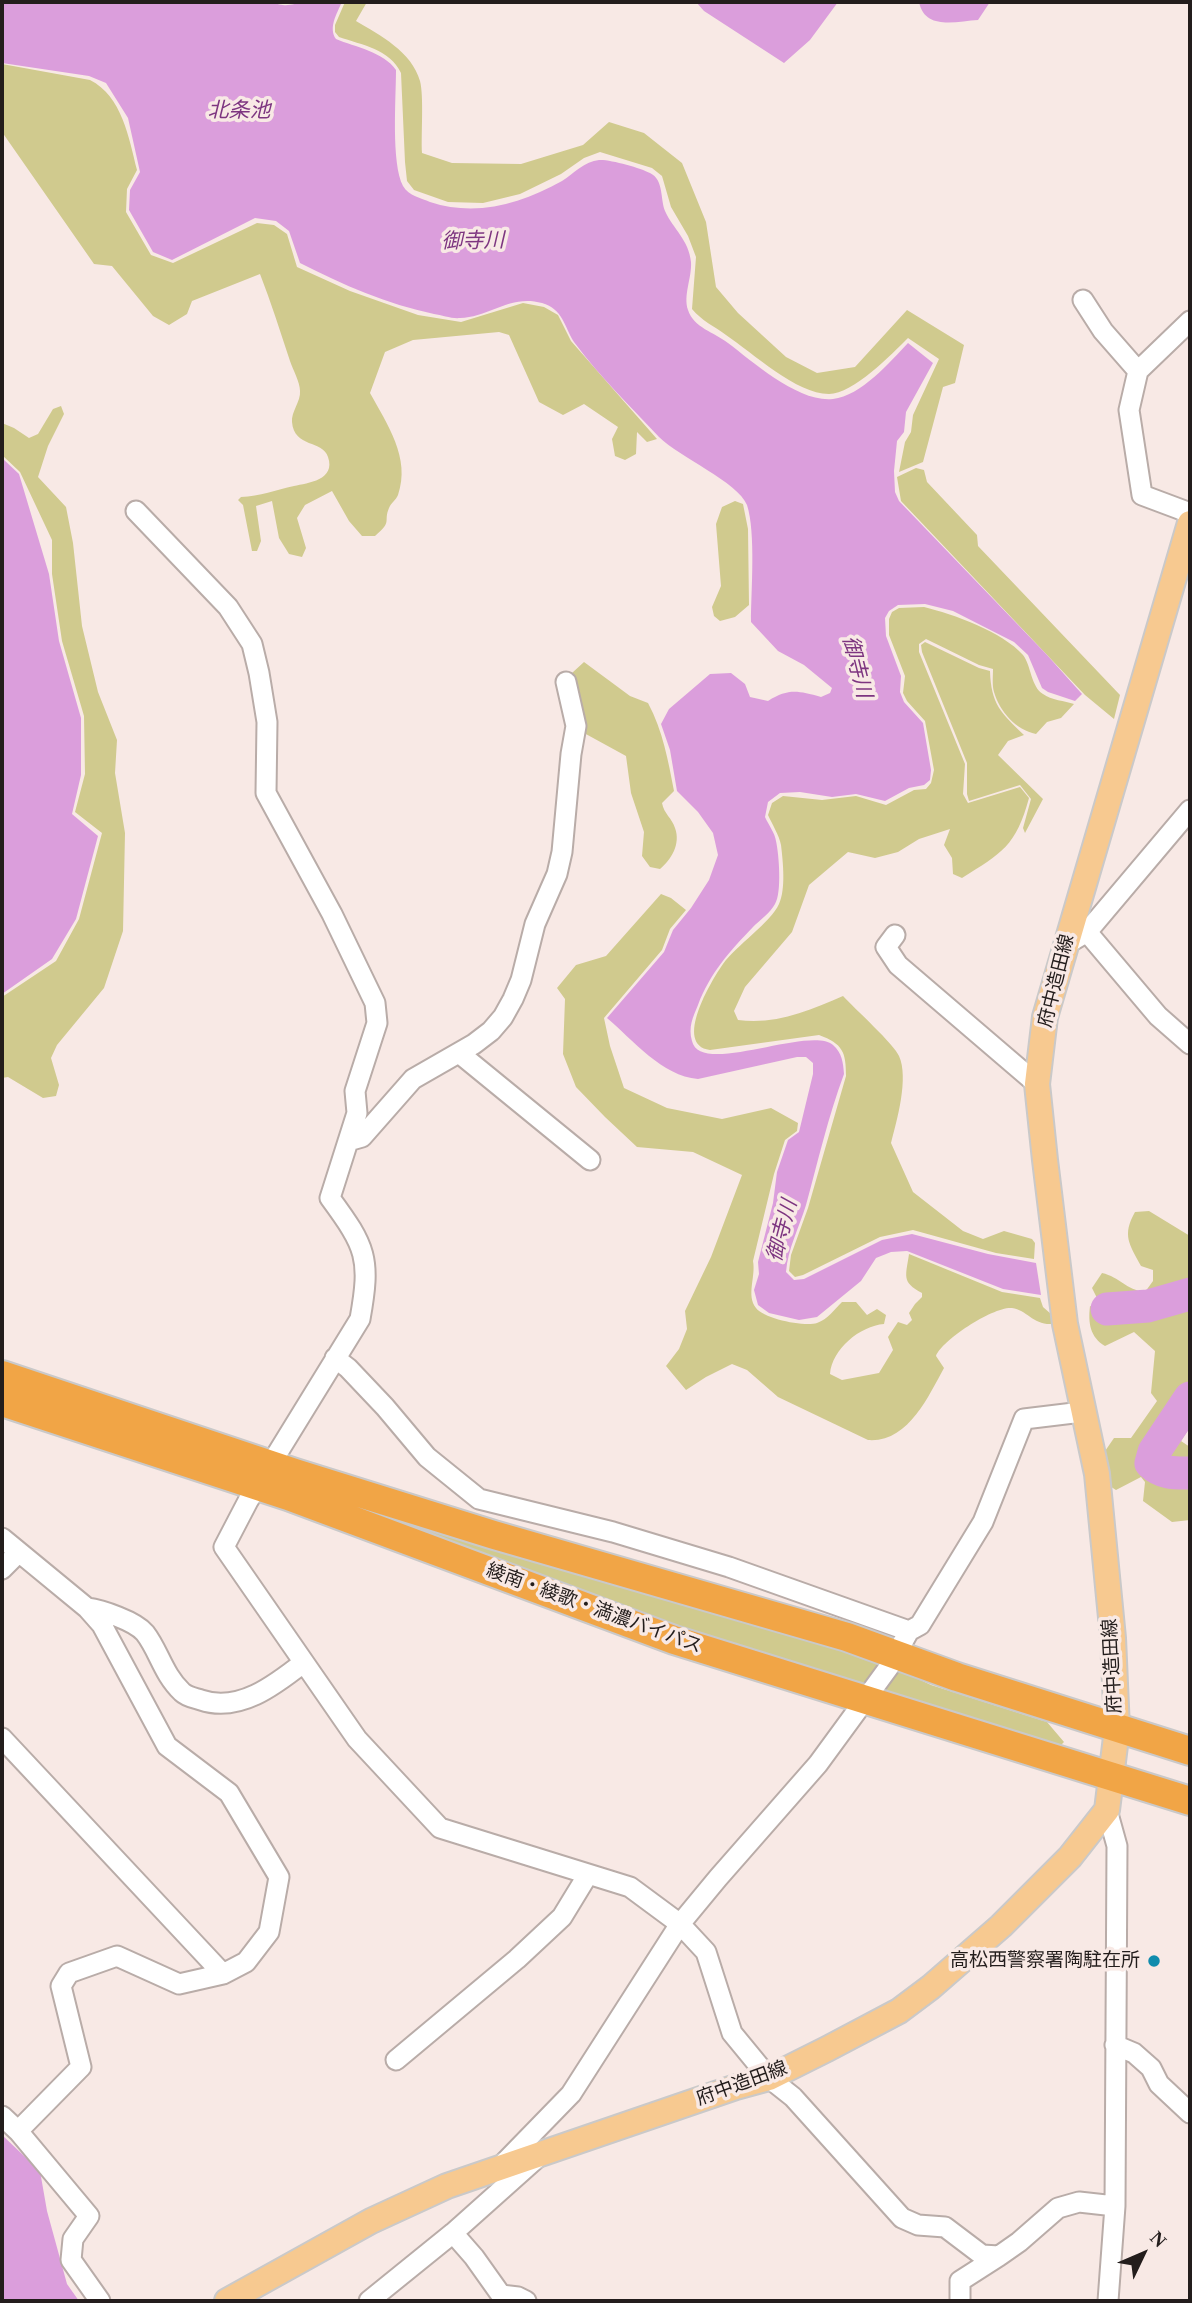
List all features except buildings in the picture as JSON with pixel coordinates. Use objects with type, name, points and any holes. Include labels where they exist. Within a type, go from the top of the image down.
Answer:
[{"type":"highway","name":"綾南・綾歌・満濃バイパス","points":[[2,1375],[265,1475],[674,1640],[1190,1801]]},
{"type":"highway","name":"綾南・綾歌・満濃バイパス","points":[[2,1402],[494,1535],[847,1637],[895,1656],[1190,1751]]},
{"type":"main road","name":"府中造田線","points":[[234,2297],[371,2221],[447,2186],[769,2078],[899,2011],[1001,1926],[1070,1857],[1107,1810],[1117,1729],[1113,1638],[1097,1474],[1065,1324],[1038,1084],[1045,1017],[1190,523]]},
{"type":"street","points":[[1083,300],[1103,331],[1138,371]]},
{"type":"street","points":[[1190,321],[1138,371],[1129,410],[1142,495],[1190,513]]},
{"type":"street","points":[[135,511],[228,607],[252,644],[267,722],[266,793],[375,1003],[377,1023],[355,1091],[357,1114],[330,1198],[354,1231],[365,1257],[365,1291],[360,1319],[224,1547],[357,1739],[440,1828],[630,1888],[680,1924],[706,1952],[732,2033],[769,2078],[793,2097],[902,2218],[918,2225],[946,2227],[982,2255],[999,2256]]},
{"type":"street","points":[[348,1141],[362,1137],[413,1079],[491,1031],[513,999],[535,924],[557,874],[576,726],[566,682]]},
{"type":"street","points":[[1065,945],[1087,932],[1190,810]]},
{"type":"street","points":[[1087,932],[1158,1016],[1190,1044]]},
{"type":"street","points":[[895,934],[886,947],[898,965],[1038,1084]]},
{"type":"street","points":[[459,1053],[590,1160]]},
{"type":"street","points":[[335,1358],[385,1407],[427,1457],[479,1499],[612,1532],[729,1567],[909,1631]]},
{"type":"street","points":[[497,2169],[571,2094],[680,1924],[818,1764],[895,1656],[909,1631],[920,1625],[983,1522],[1024,1419],[1082,1412]]},
{"type":"street","points":[[2,1538],[87,1608],[102,1625],[167,1746],[229,1793],[279,1877],[269,1932],[246,1962],[223,1974],[179,1984],[117,1956],[69,1973],[61,1986],[81,2067],[18,2131]]},
{"type":"street","points":[[2,1569],[19,1552]]},
{"type":"street","points":[[87,1608],[107,1611],[144,1632],[163,1669],[184,1694],[208,1703],[239,1702],[271,1687],[303,1663]]},
{"type":"street","points":[[2,1738],[223,1974]]},
{"type":"street","points":[[1107,1810],[1117,1846],[1115,2206],[1108,2301]]},
{"type":"street","points":[[396,2060],[517,1959],[562,1917],[587,1876]]},
{"type":"street","points":[[1115,2045],[1133,2053],[1151,2067],[1159,2084],[1190,2113]]},
{"type":"street","points":[[2,2116],[18,2131],[89,2216],[73,2239],[71,2260],[100,2301]]},
{"type":"street","points":[[369,2301],[541,2155]]},
{"type":"street","points":[[960,2301],[960,2281],[1020,2242],[1059,2208],[1079,2202],[1115,2206]]},
{"type":"street","points":[[453,2232],[501,2295],[526,2301]]},
{"type":"shaded area","points":[[345,2],[367,2],[356,21],[394,45],[416,71],[422,96],[422,153],[452,163],[521,164],[583,145],[609,122],[644,133],[682,163],[706,222],[716,287],[738,313],[786,357],[817,373],[855,367],[907,310],[964,345],[955,383],[943,387],[923,462],[899,472],[905,442],[911,432],[913,415],[939,359],[908,338],[882,363],[849,388],[829,394],[803,387],[775,371],[692,309],[696,257],[688,236],[671,207],[662,176],[652,168],[600,152],[584,158],[561,174],[520,194],[483,203],[448,202],[414,190],[407,181],[401,73],[383,53],[339,37],[335,32],[335,25]]},
{"type":"shaded area","points":[[2,64],[90,80],[110,96],[122,119],[137,170],[127,189],[126,212],[151,255],[173,263],[257,223],[274,225],[287,234],[297,267],[350,291],[418,315],[461,322],[523,303],[544,307],[558,315],[571,341],[657,439],[647,442],[637,432],[636,454],[625,460],[615,456],[612,439],[618,427],[584,404],[563,415],[539,402],[509,335],[499,332],[413,340],[385,352],[370,393],[395,442],[402,468],[398,495],[389,508],[384,527],[375,536],[362,536],[349,521],[332,491],[305,505],[297,518],[306,548],[302,557],[289,554],[279,538],[272,501],[256,506],[261,541],[257,551],[252,551],[243,505],[238,500],[241,497],[313,482],[328,471],[329,465],[328,457],[321,448],[303,440],[294,430],[292,418],[300,387],[260,274],[192,301],[187,314],[169,325],[153,316],[112,266],[94,264],[2,132]]},
{"type":"shaded area","points":[[61,406],[64,414],[48,446],[38,477],[66,507],[73,543],[82,626],[98,692],[117,740],[115,773],[125,833],[123,931],[104,988],[57,1045],[51,1058],[59,1085],[56,1096],[43,1098],[8,1077],[2,1078],[2,997],[56,961],[79,919],[102,833],[75,812],[85,774],[84,716],[62,641],[52,574],[52,540],[20,472],[2,455],[2,423],[29,438],[38,434],[53,409]]},
{"type":"shaded area","points":[[916,468],[924,470],[927,482],[977,535],[978,546],[1120,695],[1114,719],[1085,695],[901,501],[897,477]]},
{"type":"shaded area","points":[[735,501],[743,504],[748,529],[749,605],[735,617],[720,621],[714,616],[712,607],[721,586],[716,524],[722,507]]},
{"type":"shaded area","points":[[924,607],[963,619],[1003,639],[1023,655],[1039,691],[1050,698],[1074,704],[1061,718],[1047,722],[1036,734],[1029,732],[1010,719],[1000,706],[993,689],[993,669],[926,639],[919,644],[919,652],[965,764],[963,794],[968,803],[1020,787],[1029,798],[1019,827],[1006,847],[962,878],[953,874],[952,858],[944,845],[950,829],[919,839],[898,852],[875,858],[848,852],[809,885],[792,932],[745,987],[734,1011],[738,1020],[779,1019],[805,1012],[843,996],[899,1056],[902,1065],[902,1087],[891,1143],[913,1192],[963,1231],[983,1239],[1004,1231],[1032,1239],[1035,1243],[1034,1259],[996,1253],[913,1230],[880,1237],[795,1277],[789,1271],[791,1255],[808,1208],[846,1076],[844,1055],[833,1042],[819,1035],[710,1050],[699,1046],[695,1037],[695,1025],[704,997],[723,964],[769,918],[779,904],[783,891],[781,845],[768,815],[772,803],[783,796],[822,800],[856,796],[886,805],[914,790],[926,789],[931,783],[934,770],[925,721],[903,693],[905,676],[889,635],[892,612],[899,608]]},
{"type":"shaded area","points":[[925,642],[990,671],[995,700],[1024,735],[1008,741],[998,755],[1043,799],[1025,833],[1023,828],[1031,799],[1020,785],[969,801],[967,763],[922,652],[921,645]]},
{"type":"shaded area","points":[[584,662],[630,696],[648,703],[658,724],[674,791],[662,803],[677,834],[676,846],[660,869],[650,867],[642,856],[644,832],[631,793],[626,756],[584,733],[582,710],[572,673]]},
{"type":"shaded area","points":[[661,894],[686,910],[670,929],[662,950],[604,1018],[610,1046],[624,1088],[667,1108],[722,1119],[771,1108],[798,1123],[797,1131],[785,1140],[753,1261],[751,1292],[756,1308],[776,1319],[804,1324],[821,1321],[842,1302],[856,1302],[867,1315],[877,1309],[886,1315],[884,1324],[857,1334],[836,1356],[830,1374],[842,1380],[879,1373],[893,1350],[888,1337],[898,1322],[907,1325],[912,1320],[909,1313],[922,1297],[922,1293],[906,1278],[909,1254],[1002,1292],[1040,1298],[1043,1307],[1051,1314],[1052,1324],[1045,1324],[1017,1309],[1004,1309],[993,1312],[958,1333],[936,1356],[944,1368],[923,1404],[915,1416],[894,1434],[882,1439],[868,1440],[778,1397],[747,1370],[732,1364],[686,1390],[666,1366],[679,1349],[687,1329],[685,1311],[711,1257],[742,1175],[693,1152],[637,1147],[605,1117],[576,1087],[563,1054],[565,999],[557,988],[576,965],[606,956]]},
{"type":"shaded area","points":[[1149,1211],[1190,1236],[1190,1291],[1132,1305],[1109,1304],[1098,1300],[1092,1288],[1102,1273],[1133,1289],[1145,1292],[1153,1281],[1153,1270],[1141,1266],[1130,1245],[1128,1233],[1135,1212]]},
{"type":"shaded area","points":[[1190,1298],[1190,1390],[1151,1449],[1146,1464],[1166,1476],[1190,1477],[1190,1520],[1172,1522],[1143,1501],[1145,1482],[1141,1477],[1116,1490],[1108,1485],[1103,1454],[1114,1438],[1131,1438],[1157,1401],[1151,1393],[1155,1351],[1134,1332],[1105,1346],[1093,1334],[1089,1312],[1090,1306],[1107,1313],[1149,1309]]},
{"type":"shaded area","points":[[1190,1407],[1190,1427],[1181,1441],[1190,1447],[1190,1469],[1163,1466],[1156,1460]]},
{"type":"shaded area","points":[[328,1494],[853,1652],[884,1664],[864,1689],[616,1607],[348,1508]]},
{"type":"shaded area","points":[[895,1668],[931,1685],[1047,1722],[1064,1742],[1061,1745],[875,1692]]},
{"type":"water","name":"北条池","points":[[315,1],[342,2],[333,25],[336,39],[377,54],[396,70],[397,162],[403,186],[412,194],[447,206],[498,206],[546,189],[594,161],[625,164],[650,173],[658,180],[665,211],[690,254],[687,298],[691,316],[777,380],[806,395],[833,399],[844,397],[864,385],[908,343],[933,363],[906,412],[904,432],[897,441],[894,471],[895,492],[899,501],[1082,694],[1075,701],[1048,692],[1042,688],[1028,655],[1014,642],[953,611],[925,604],[898,605],[889,611],[885,618],[886,636],[901,676],[900,692],[904,702],[923,723],[931,770],[930,780],[885,801],[856,794],[832,797],[800,792],[780,793],[768,802],[765,817],[775,838],[778,855],[777,899],[721,963],[694,1014],[691,1036],[699,1051],[714,1054],[802,1041],[821,1041],[833,1045],[840,1055],[844,1074],[787,1263],[786,1272],[794,1280],[804,1279],[882,1240],[912,1234],[988,1254],[1036,1263],[1041,1295],[1003,1289],[907,1251],[891,1252],[876,1258],[861,1281],[817,1317],[799,1320],[769,1313],[758,1305],[754,1290],[759,1274],[758,1262],[773,1203],[777,1172],[788,1140],[799,1132],[813,1074],[813,1063],[806,1057],[797,1057],[698,1079],[672,1071],[660,1064],[607,1018],[664,952],[673,930],[709,880],[718,855],[713,833],[698,812],[677,791],[670,750],[661,724],[669,709],[710,674],[731,673],[745,684],[750,697],[768,701],[794,692],[821,697],[830,693],[832,688],[804,665],[778,651],[751,622],[750,517],[741,496],[659,437],[594,367],[574,342],[559,314],[542,303],[520,301],[471,317],[457,318],[399,305],[300,263],[289,231],[276,221],[255,218],[172,260],[153,252],[129,210],[130,190],[140,172],[128,118],[106,83],[89,76],[2,63],[2,2],[271,2],[285,5]]},
{"type":"water","points":[[696,2],[838,2],[810,40],[784,63],[704,11]]},
{"type":"water","points":[[919,2],[990,2],[978,20],[943,22],[928,17]]},
{"type":"water","points":[[2,458],[19,474],[49,574],[59,641],[81,718],[81,775],[72,814],[98,836],[76,919],[52,959],[2,994]]},
{"type":"water","points":[[2,2135],[40,2171],[47,2211],[67,2284],[79,2301],[2,2301]]},
{"type":"waterway","name":"御寺川","points":[[1107,1309],[1148,1306],[1190,1294]]},
{"type":"waterway","name":"御寺川","points":[[1190,1398],[1154,1452],[1151,1463],[1165,1471],[1190,1473]]},
{"type":"place","name":"高松西警察署陶駐在所","points":[[1154,1961]]}]
